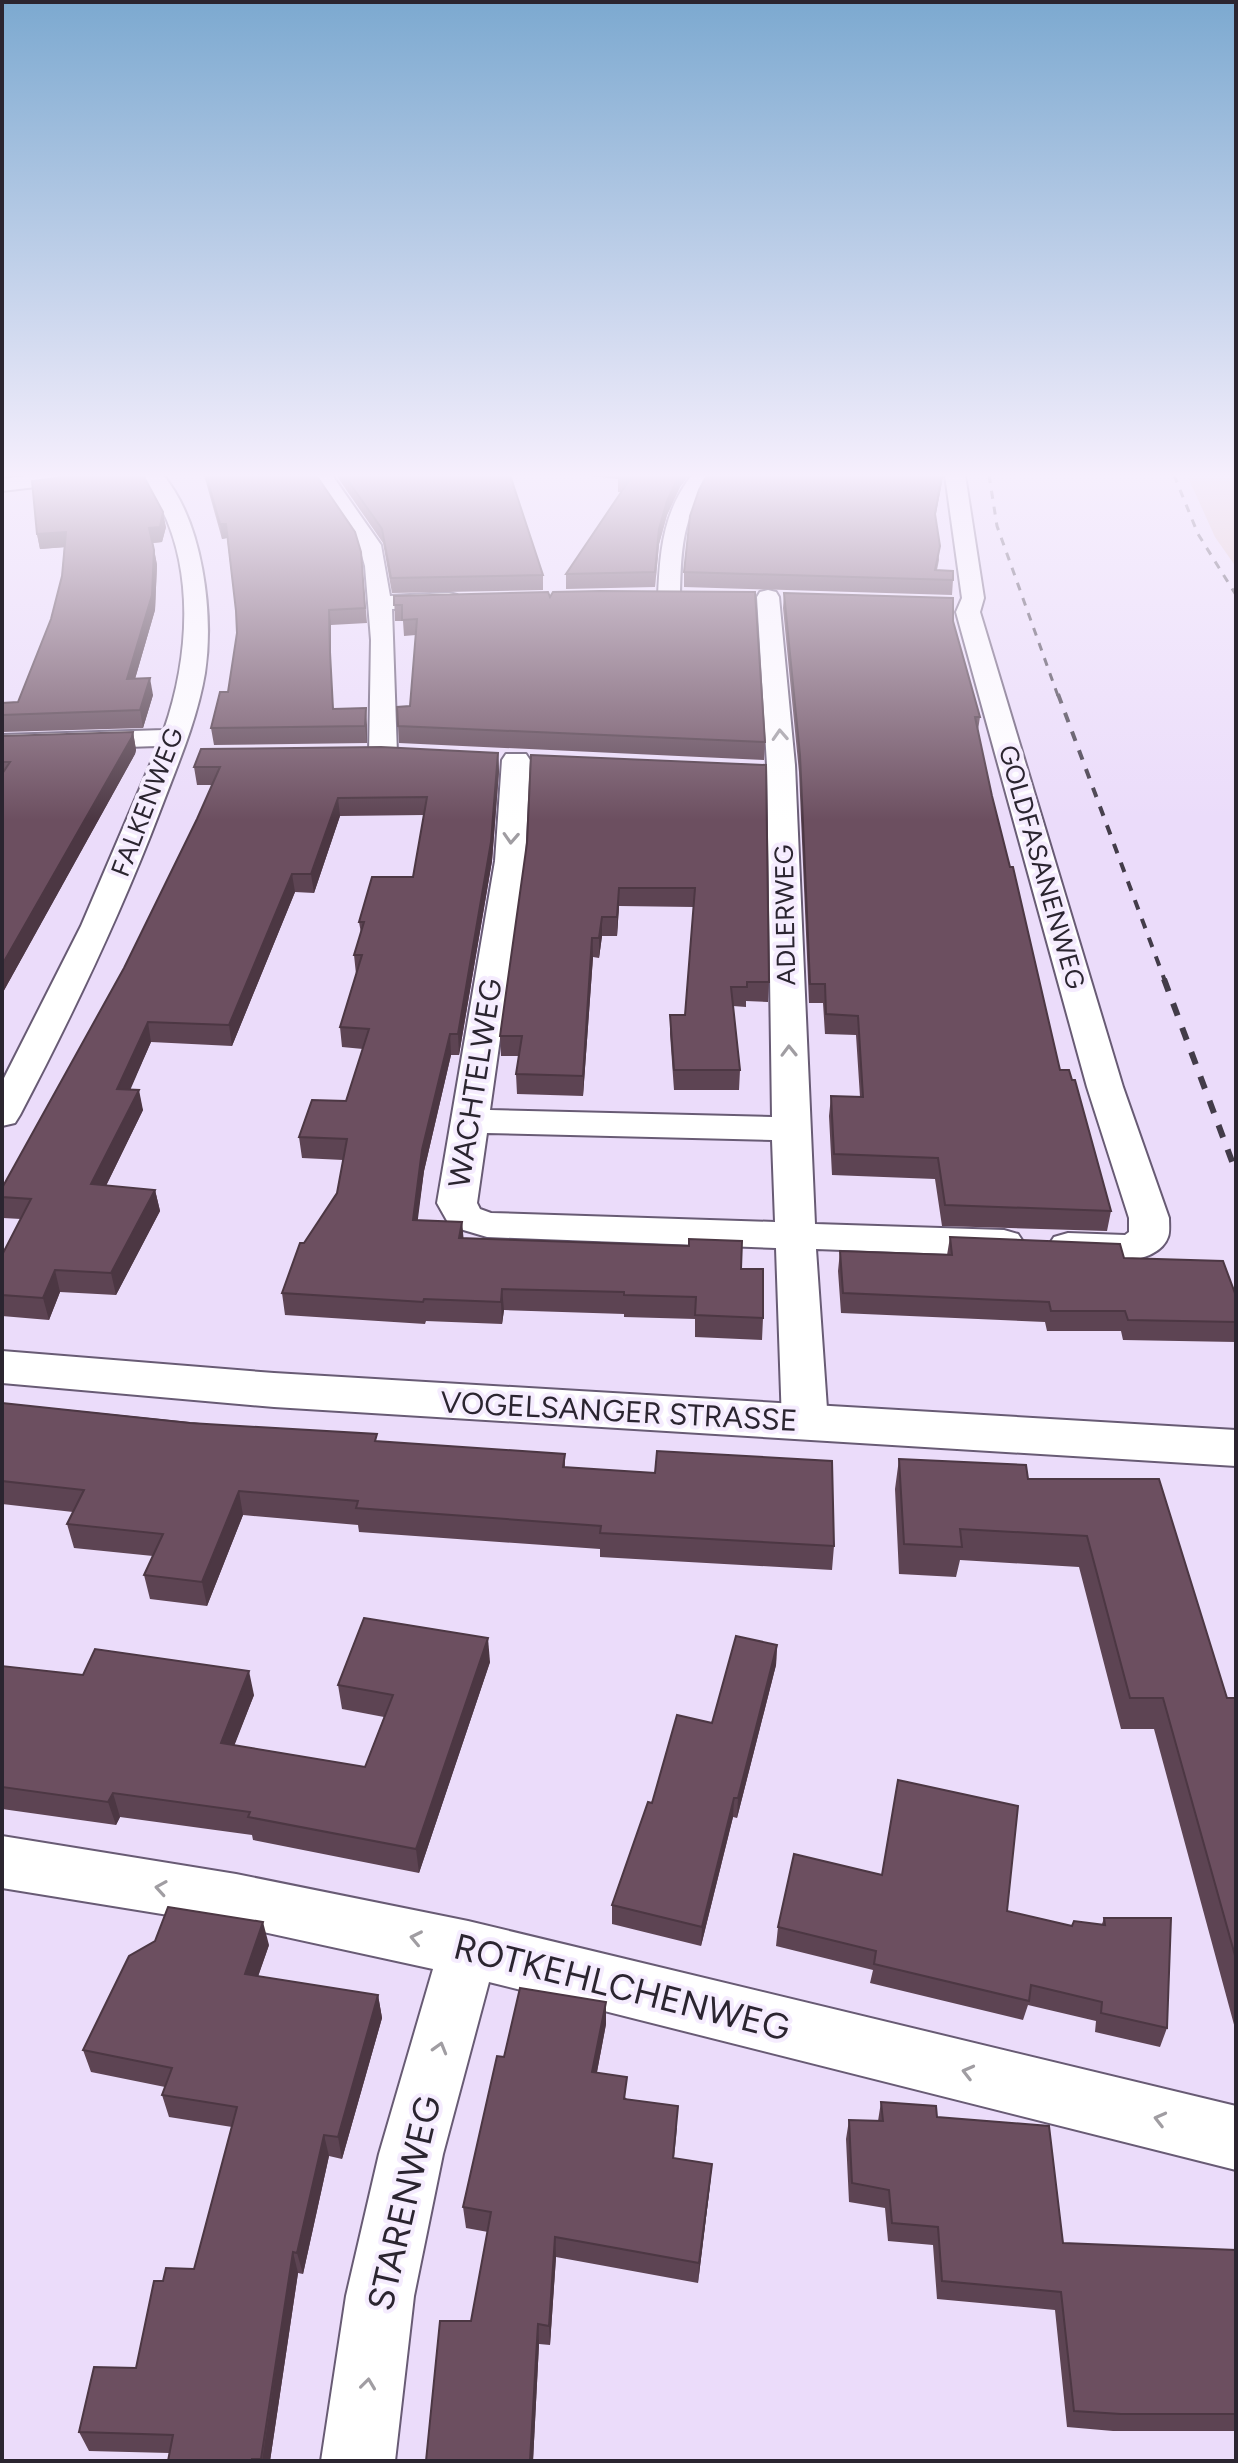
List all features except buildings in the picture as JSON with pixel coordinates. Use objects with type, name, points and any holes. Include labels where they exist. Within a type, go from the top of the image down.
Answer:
[{"type":"street","name":"FALKENWEG","points":[[2,1115],[54,1020],[177,750],[192,675],[194,590]]},
{"type":"street","points":[[377,590],[383,640],[383,754]]},
{"type":"street","points":[[662,590],[661,596],[697,596]]},
{"type":"street","name":"GOLDFASANENWEG","points":[[796,1234],[1134,1248],[1149,1236],[1149,1218],[1105,1087],[961,604],[973,598],[972,590]]},
{"type":"street","name":"ADLERWEG","points":[[765,597],[776,671],[767,771],[805,1423]]},
{"type":"street","points":[[379,603],[467,599]]},
{"type":"street","points":[[2,743],[177,750]]},
{"type":"street","points":[[352,754],[413,755]]},
{"type":"street","name":"WACHTELWEG","points":[[516,760],[510,861],[457,1203],[464,1217],[487,1225],[796,1234]]},
{"type":"street","points":[[468,1121],[790,1129]]},
{"type":"street","name":"VOGELSANGER STRASSE","points":[[2,1367],[274,1390],[1234,1454]]},
{"type":"street","name":"ROTKEHLCHENWEG","points":[[2,1862],[236,1900],[468,1949],[1236,2138]]},
{"type":"street","name":"STARENWEG","points":[[358,2461],[383,2281],[411,2154],[468,1949]]},
{"type":"railway","points":[[1020,590],[1058,696]]},
{"type":"railway","points":[[1233,590],[1236,595]]},
{"type":"railway","points":[[1058,694],[1165,981]]},
{"type":"railway","points":[[1164,979],[1236,1172]]}]
